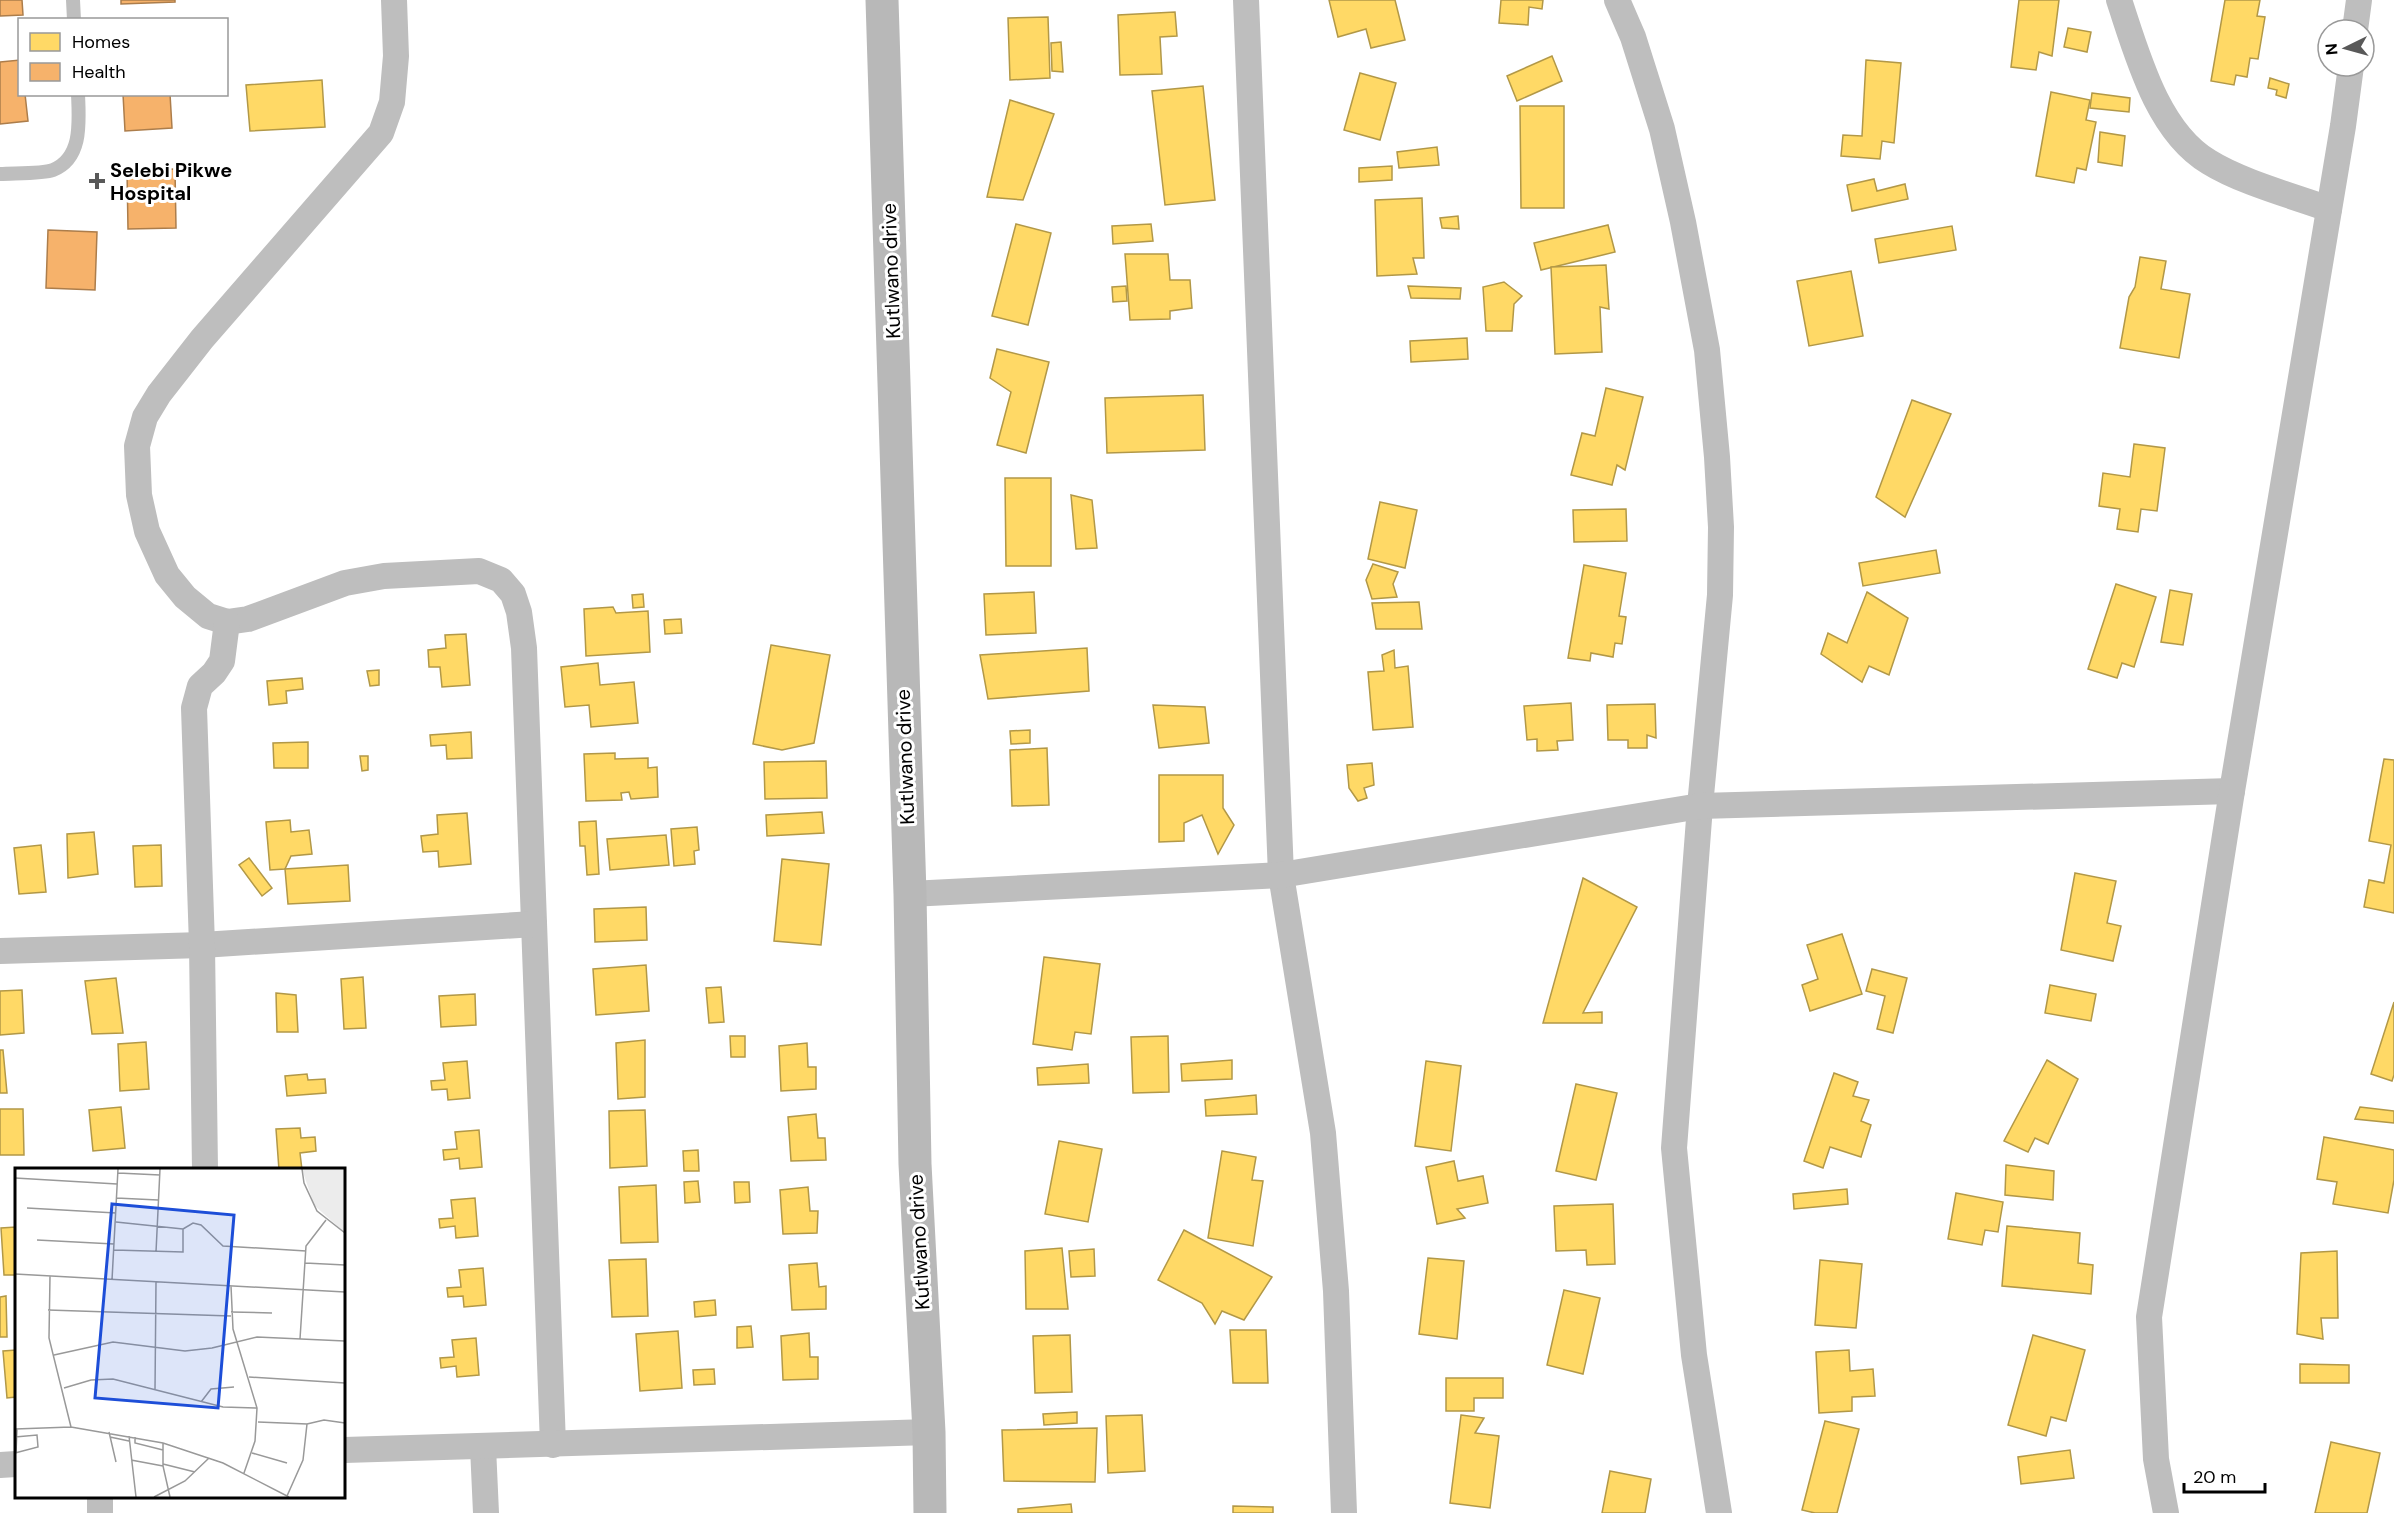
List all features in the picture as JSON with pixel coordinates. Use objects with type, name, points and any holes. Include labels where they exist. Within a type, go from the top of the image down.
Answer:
[{"type":"street","points":[[394,0],[396,56],[392,102],[381,133],[202,339],[159,394],[145,417],[137,446],[139,495],[147,531],[167,575],[185,597],[208,616],[227,622],[248,619],[345,583],[374,578],[479,571],[501,580],[513,594],[519,612],[524,648],[553,1445]]},
{"type":"street","name":"Kutlwano drive","points":[[882,0],[915,1164],[930,1513]]},
{"type":"street","points":[[1246,0],[1281,875],[1323,1133],[1336,1291],[1344,1513]]},
{"type":"street","points":[[1617,0],[1633,37],[1662,129],[1683,222],[1707,350],[1718,458],[1721,527],[1720,595],[1700,806],[1674,1148],[1694,1355],[1719,1513]]},
{"type":"street","points":[[2119,0],[2137,55],[2156,99],[2184,142],[2208,162],[2233,174],[2329,209]]},
{"type":"street","points":[[2357,18],[2359,0]]},
{"type":"street","points":[[2166,1513],[2156,1459],[2149,1317],[2232,791],[2349,78]]},
{"type":"street","points":[[205,1168],[202,945],[194,708],[200,686],[214,673],[222,661],[227,622]]},
{"type":"street","points":[[909,894],[1281,875],[1700,806],[2232,791]]},
{"type":"street","points":[[0,951],[202,945],[534,924]]},
{"type":"street","points":[[345,1450],[928,1432]]},
{"type":"street","points":[[483,1447],[486,1513]]},
{"type":"street","points":[[0,1465],[15,1464]]},
{"type":"street","points":[[99,1498],[100,1513]]},
{"type":"lane","points":[[73,0],[74,18]]},
{"type":"lane","points":[[0,174],[52,171],[71,157],[80,129],[78,96]]},
{"type":"building: Homes","points":[[1329,0],[1395,0],[1405,40],[1371,48],[1366,29],[1338,37]]},
{"type":"building: Homes","points":[[1501,0],[1543,0],[1542,9],[1529,7],[1528,25],[1499,23]]},
{"type":"building: Homes","points":[[2019,0],[2059,0],[2052,56],[2039,52],[2036,70],[2011,67]]},
{"type":"building: Homes","points":[[2225,0],[2260,0],[2257,16],[2265,17],[2258,59],[2250,58],[2247,77],[2236,75],[2234,85],[2211,81]]},
{"type":"building: Homes","points":[[1175,12],[1177,36],[1160,37],[1162,74],[1120,75],[1118,15]]},
{"type":"building: Homes","points":[[1048,17],[1050,78],[1010,80],[1008,18]]},
{"type":"building: Homes","points":[[2068,28],[2091,32],[2087,52],[2064,47]]},
{"type":"building: Homes","points":[[1061,42],[1063,72],[1052,71],[1051,43]]},
{"type":"building: Homes","points":[[1552,56],[1562,81],[1517,101],[1507,76]]},
{"type":"building: Homes","points":[[1866,60],[1901,63],[1894,143],[1882,141],[1880,159],[1841,156],[1843,135],[1862,136]]},
{"type":"building: Homes","points":[[1360,73],[1396,83],[1380,140],[1344,130]]},
{"type":"building: Homes","points":[[2270,78],[2289,84],[2286,98],[2276,95],[2277,90],[2268,88]]},
{"type":"building: Homes","points":[[322,80],[325,127],[250,131],[246,85]]},
{"type":"building: Homes","points":[[1203,86],[1215,200],[1165,205],[1152,91]]},
{"type":"building: Homes","points":[[2051,92],[2090,100],[2086,120],[2096,122],[2086,170],[2077,168],[2074,183],[2036,176]]},
{"type":"building: Homes","points":[[2092,93],[2130,98],[2129,112],[2090,108]]},
{"type":"building: Homes","points":[[1010,100],[1054,114],[1023,200],[987,197]]},
{"type":"building: Homes","points":[[1520,106],[1564,106],[1564,208],[1521,208]]},
{"type":"building: Homes","points":[[2100,132],[2125,136],[2122,166],[2098,162]]},
{"type":"building: Homes","points":[[1437,147],[1439,165],[1399,168],[1397,152]]},
{"type":"building: Homes","points":[[1392,166],[1392,180],[1359,182],[1359,168]]},
{"type":"building: Homes","points":[[1874,179],[1877,191],[1905,184],[1908,199],[1852,211],[1847,185]]},
{"type":"building: Homes","points":[[1422,198],[1424,258],[1413,258],[1417,274],[1377,276],[1375,200]]},
{"type":"building: Homes","points":[[1458,216],[1459,229],[1442,228],[1440,218]]},
{"type":"building: Homes","points":[[1016,224],[1051,233],[1028,325],[992,316]]},
{"type":"building: Homes","points":[[1151,224],[1153,241],[1113,244],[1112,226]]},
{"type":"building: Homes","points":[[1608,225],[1615,252],[1541,270],[1534,243]]},
{"type":"building: Homes","points":[[1952,226],[1956,250],[1879,263],[1875,239]]},
{"type":"building: Homes","points":[[1125,254],[1168,254],[1170,280],[1190,280],[1192,308],[1170,311],[1170,319],[1130,320]]},
{"type":"building: Homes","points":[[2140,257],[2166,261],[2161,289],[2190,294],[2179,358],[2120,348],[2129,297],[2135,287]]},
{"type":"building: Homes","points":[[1606,265],[1609,309],[1600,307],[1602,352],[1555,354],[1551,267]]},
{"type":"building: Homes","points":[[1851,271],[1863,336],[1809,346],[1797,281]]},
{"type":"building: Homes","points":[[1504,282],[1522,296],[1514,304],[1512,331],[1486,331],[1483,287]]},
{"type":"building: Homes","points":[[1126,286],[1127,301],[1113,302],[1112,287]]},
{"type":"building: Homes","points":[[1408,286],[1461,288],[1460,299],[1411,298]]},
{"type":"building: Homes","points":[[1467,338],[1468,359],[1411,362],[1410,341]]},
{"type":"building: Homes","points":[[997,349],[1049,362],[1026,453],[997,445],[1011,392],[990,378]]},
{"type":"building: Homes","points":[[1606,388],[1643,397],[1625,470],[1617,465],[1612,485],[1571,475],[1582,433],[1595,436]]},
{"type":"building: Homes","points":[[1203,395],[1205,450],[1107,453],[1105,398]]},
{"type":"building: Homes","points":[[1912,400],[1951,414],[1905,517],[1876,497]]},
{"type":"building: Homes","points":[[2134,444],[2165,448],[2157,511],[2141,509],[2138,532],[2117,529],[2120,509],[2099,506],[2103,473],[2130,477]]},
{"type":"building: Homes","points":[[1005,478],[1051,478],[1051,566],[1006,566]]},
{"type":"building: Homes","points":[[1071,495],[1092,500],[1097,548],[1076,549]]},
{"type":"building: Homes","points":[[1380,502],[1417,510],[1405,568],[1368,559]]},
{"type":"building: Homes","points":[[1626,509],[1627,541],[1574,542],[1573,510]]},
{"type":"building: Homes","points":[[1936,550],[1940,573],[1863,586],[1859,563]]},
{"type":"building: Homes","points":[[1373,564],[1398,572],[1393,584],[1397,597],[1372,599],[1366,580]]},
{"type":"building: Homes","points":[[1584,565],[1626,573],[1619,616],[1626,617],[1622,644],[1615,643],[1613,657],[1591,653],[1590,661],[1568,658]]},
{"type":"building: Homes","points":[[2116,584],[2156,597],[2134,667],[2122,663],[2117,678],[2088,669]]},
{"type":"building: Homes","points":[[2170,590],[2192,594],[2183,645],[2161,642]]},
{"type":"building: Homes","points":[[1034,592],[1036,633],[986,635],[984,594]]},
{"type":"building: Homes","points":[[1867,592],[1908,618],[1889,675],[1869,666],[1862,682],[1821,654],[1828,633],[1847,643]]},
{"type":"building: Homes","points":[[643,594],[644,607],[633,608],[632,595]]},
{"type":"building: Homes","points":[[1419,602],[1422,629],[1376,629],[1372,603]]},
{"type":"building: Homes","points":[[613,607],[616,613],[648,611],[650,652],[586,656],[584,609]]},
{"type":"building: Homes","points":[[681,619],[682,633],[665,634],[664,620]]},
{"type":"building: Homes","points":[[466,634],[470,685],[442,687],[440,667],[429,667],[428,650],[446,648],[445,635]]},
{"type":"building: Homes","points":[[771,645],[830,655],[814,743],[782,750],[753,744]]},
{"type":"building: Homes","points":[[1087,648],[1089,691],[988,699],[980,655]]},
{"type":"building: Homes","points":[[1394,650],[1395,668],[1408,666],[1413,727],[1373,730],[1368,672],[1384,671],[1382,655]]},
{"type":"building: Homes","points":[[598,663],[600,685],[634,682],[638,723],[591,727],[589,705],[565,707],[561,667]]},
{"type":"building: Homes","points":[[379,670],[379,685],[370,686],[367,671]]},
{"type":"building: Homes","points":[[302,678],[303,689],[286,691],[287,703],[269,705],[267,681]]},
{"type":"building: Homes","points":[[1571,703],[1573,740],[1557,741],[1558,750],[1537,751],[1537,739],[1527,740],[1524,706]]},
{"type":"building: Homes","points":[[1655,704],[1656,738],[1647,735],[1647,748],[1628,748],[1628,740],[1608,740],[1607,705]]},
{"type":"building: Homes","points":[[1153,705],[1205,707],[1209,743],[1159,748]]},
{"type":"building: Homes","points":[[1030,730],[1030,743],[1011,744],[1010,731]]},
{"type":"building: Homes","points":[[471,732],[472,758],[447,759],[446,745],[431,746],[430,735]]},
{"type":"building: Homes","points":[[308,742],[308,768],[274,768],[273,743]]},
{"type":"building: Homes","points":[[1047,748],[1049,805],[1012,806],[1010,750]]},
{"type":"building: Homes","points":[[615,753],[615,759],[648,758],[648,768],[657,767],[658,797],[631,799],[629,792],[621,793],[622,800],[586,801],[584,754]]},
{"type":"building: Homes","points":[[360,756],[368,756],[368,770],[362,771]]},
{"type":"building: Homes","points":[[2384,759],[2394,760],[2394,913],[2364,907],[2369,880],[2384,883],[2391,845],[2369,841]]},
{"type":"building: Homes","points":[[826,761],[827,798],[765,799],[764,762]]},
{"type":"building: Homes","points":[[1372,763],[1374,785],[1364,788],[1367,798],[1358,801],[1349,788],[1347,765]]},
{"type":"building: Homes","points":[[1159,775],[1223,775],[1223,808],[1234,825],[1218,854],[1202,815],[1184,823],[1184,841],[1159,842]]},
{"type":"building: Homes","points":[[822,812],[824,833],[767,836],[766,815]]},
{"type":"building: Homes","points":[[467,813],[471,864],[439,867],[438,851],[423,852],[421,836],[438,834],[437,815]]},
{"type":"building: Homes","points":[[290,820],[291,832],[309,830],[312,854],[291,856],[285,869],[270,870],[266,822]]},
{"type":"building: Homes","points":[[596,821],[599,874],[587,875],[585,846],[580,846],[579,822]]},
{"type":"building: Homes","points":[[697,827],[699,850],[694,851],[695,864],[674,866],[671,829]]},
{"type":"building: Homes","points":[[94,832],[98,874],[68,878],[67,834]]},
{"type":"building: Homes","points":[[666,835],[669,865],[610,870],[607,839]]},
{"type":"building: Homes","points":[[41,845],[46,892],[19,894],[14,848]]},
{"type":"building: Homes","points":[[161,845],[162,886],[135,887],[133,846]]},
{"type":"building: Homes","points":[[249,858],[272,888],[262,896],[239,865]]},
{"type":"building: Homes","points":[[782,859],[829,864],[821,945],[774,941]]},
{"type":"building: Homes","points":[[348,865],[350,901],[288,904],[285,869]]},
{"type":"building: Homes","points":[[2075,873],[2116,881],[2107,923],[2121,926],[2113,961],[2061,950]]},
{"type":"building: Homes","points":[[1583,878],[1637,907],[1583,1013],[1602,1012],[1602,1023],[1543,1023]]},
{"type":"building: Homes","points":[[646,907],[647,940],[595,942],[594,909]]},
{"type":"building: Homes","points":[[1842,934],[1862,994],[1810,1011],[1802,985],[1818,979],[1807,945]]},
{"type":"building: Homes","points":[[1044,957],[1100,964],[1091,1034],[1075,1032],[1072,1050],[1033,1044]]},
{"type":"building: Homes","points":[[646,965],[649,1011],[596,1015],[593,969]]},
{"type":"building: Homes","points":[[1872,969],[1907,978],[1893,1033],[1877,1029],[1885,996],[1866,991]]},
{"type":"building: Homes","points":[[363,977],[366,1028],[344,1029],[341,979]]},
{"type":"building: Homes","points":[[116,978],[123,1033],[92,1034],[85,981]]},
{"type":"building: Homes","points":[[2050,985],[2096,994],[2091,1021],[2045,1013]]},
{"type":"building: Homes","points":[[721,987],[724,1022],[709,1023],[706,988]]},
{"type":"building: Homes","points":[[22,990],[24,1033],[0,1035],[0,991]]},
{"type":"building: Homes","points":[[276,993],[296,995],[298,1032],[277,1032]]},
{"type":"building: Homes","points":[[475,994],[476,1025],[441,1027],[439,996]]},
{"type":"building: Homes","points":[[2394,1002],[2394,1075],[2392,1081],[2371,1074]]},
{"type":"building: Homes","points":[[730,1036],[745,1036],[745,1057],[731,1057]]},
{"type":"building: Homes","points":[[1168,1036],[1169,1092],[1133,1093],[1131,1037]]},
{"type":"building: Homes","points":[[645,1040],[645,1097],[618,1099],[616,1043]]},
{"type":"building: Homes","points":[[146,1042],[149,1089],[120,1091],[118,1044]]},
{"type":"building: Homes","points":[[807,1043],[808,1067],[816,1067],[816,1089],[781,1091],[779,1046]]},
{"type":"building: Homes","points":[[0,1050],[3,1050],[7,1093],[0,1093]]},
{"type":"building: Homes","points":[[1232,1060],[1232,1079],[1182,1081],[1181,1064]]},
{"type":"building: Homes","points":[[2047,1060],[2078,1079],[2048,1144],[2035,1138],[2028,1152],[2004,1141]]},
{"type":"building: Homes","points":[[467,1061],[470,1098],[448,1100],[447,1089],[432,1090],[431,1081],[445,1080],[443,1063]]},
{"type":"building: Homes","points":[[1426,1061],[1461,1066],[1451,1151],[1415,1146]]},
{"type":"building: Homes","points":[[1088,1064],[1089,1083],[1038,1085],[1037,1068]]},
{"type":"building: Homes","points":[[1834,1073],[1858,1082],[1853,1096],[1869,1100],[1861,1121],[1871,1125],[1861,1157],[1830,1147],[1823,1168],[1804,1161]]},
{"type":"building: Homes","points":[[307,1074],[308,1080],[325,1079],[326,1093],[287,1096],[285,1076]]},
{"type":"building: Homes","points":[[1576,1084],[1617,1093],[1596,1180],[1556,1171]]},
{"type":"building: Homes","points":[[1256,1095],[1257,1114],[1206,1116],[1205,1100]]},
{"type":"building: Homes","points":[[121,1107],[125,1148],[93,1151],[89,1110]]},
{"type":"building: Homes","points":[[2360,1107],[2394,1111],[2394,1123],[2355,1119]]},
{"type":"building: Homes","points":[[0,1109],[23,1109],[24,1155],[0,1155]]},
{"type":"building: Homes","points":[[645,1110],[647,1166],[610,1168],[609,1111]]},
{"type":"building: Homes","points":[[816,1114],[818,1138],[825,1138],[826,1160],[791,1161],[788,1117]]},
{"type":"building: Homes","points":[[300,1128],[301,1138],[315,1137],[316,1151],[300,1153],[302,1168],[279,1168],[276,1129]]},
{"type":"building: Homes","points":[[479,1130],[482,1167],[460,1169],[459,1158],[444,1160],[443,1150],[457,1149],[455,1132]]},
{"type":"building: Homes","points":[[2324,1137],[2394,1150],[2394,1180],[2388,1213],[2333,1204],[2337,1182],[2317,1179]]},
{"type":"building: Homes","points":[[1059,1141],[1102,1149],[1088,1222],[1045,1214]]},
{"type":"building: Homes","points":[[698,1150],[699,1171],[684,1171],[683,1151]]},
{"type":"building: Homes","points":[[1222,1151],[1256,1157],[1252,1180],[1263,1181],[1253,1246],[1208,1238]]},
{"type":"building: Homes","points":[[1454,1161],[1458,1181],[1483,1176],[1488,1203],[1457,1209],[1465,1218],[1437,1224],[1426,1167]]},
{"type":"building: Homes","points":[[2006,1165],[2054,1171],[2053,1200],[2005,1195]]},
{"type":"building: Homes","points":[[698,1181],[700,1202],[685,1203],[684,1182]]},
{"type":"building: Homes","points":[[734,1182],[749,1182],[750,1202],[735,1203]]},
{"type":"building: Homes","points":[[656,1185],[658,1242],[621,1243],[619,1187]]},
{"type":"building: Homes","points":[[808,1187],[810,1211],[818,1211],[817,1233],[783,1234],[780,1190]]},
{"type":"building: Homes","points":[[1847,1189],[1848,1204],[1794,1209],[1793,1194]]},
{"type":"building: Homes","points":[[1956,1193],[2003,1202],[1998,1232],[1985,1230],[1982,1245],[1948,1239]]},
{"type":"building: Homes","points":[[475,1198],[478,1236],[456,1238],[455,1226],[440,1228],[439,1219],[453,1218],[451,1200]]},
{"type":"building: Homes","points":[[1613,1204],[1615,1264],[1587,1265],[1586,1250],[1556,1251],[1554,1206]]},
{"type":"building: Homes","points":[[2007,1226],[2080,1233],[2078,1263],[2093,1265],[2091,1294],[2002,1286]]},
{"type":"building: Homes","points":[[15,1227],[15,1275],[4,1275],[1,1228]]},
{"type":"building: Homes","points":[[1184,1230],[1272,1277],[1244,1320],[1222,1311],[1215,1324],[1202,1303],[1158,1280]]},
{"type":"building: Homes","points":[[1062,1248],[1068,1309],[1026,1309],[1025,1251]]},
{"type":"building: Homes","points":[[1094,1249],[1095,1276],[1071,1277],[1069,1251]]},
{"type":"building: Homes","points":[[2337,1251],[2338,1318],[2321,1318],[2323,1339],[2297,1334],[2301,1253]]},
{"type":"building: Homes","points":[[1428,1258],[1464,1261],[1457,1339],[1419,1334]]},
{"type":"building: Homes","points":[[646,1259],[648,1316],[612,1317],[609,1260]]},
{"type":"building: Homes","points":[[1820,1260],[1862,1264],[1856,1328],[1815,1325]]},
{"type":"building: Homes","points":[[817,1263],[819,1287],[826,1286],[826,1309],[792,1310],[789,1265]]},
{"type":"building: Homes","points":[[483,1268],[486,1305],[464,1307],[463,1296],[448,1297],[447,1288],[461,1287],[459,1270]]},
{"type":"building: Homes","points":[[1564,1290],[1600,1298],[1583,1374],[1547,1365]]},
{"type":"building: Homes","points":[[6,1296],[7,1337],[0,1337],[0,1297]]},
{"type":"building: Homes","points":[[715,1300],[716,1315],[695,1317],[694,1302]]},
{"type":"building: Homes","points":[[751,1326],[753,1347],[737,1348],[737,1327]]},
{"type":"building: Homes","points":[[1230,1330],[1266,1330],[1268,1383],[1233,1383]]},
{"type":"building: Homes","points":[[678,1331],[682,1388],[640,1391],[636,1334]]},
{"type":"building: Homes","points":[[809,1333],[810,1357],[818,1357],[818,1379],[783,1380],[781,1336]]},
{"type":"building: Homes","points":[[1070,1335],[1072,1392],[1035,1393],[1033,1336]]},
{"type":"building: Homes","points":[[2033,1335],[2085,1350],[2066,1421],[2051,1417],[2046,1436],[2008,1425]]},
{"type":"building: Homes","points":[[476,1338],[479,1375],[457,1377],[456,1366],[441,1368],[440,1358],[454,1357],[452,1340]]},
{"type":"building: Homes","points":[[15,1350],[15,1397],[7,1398],[3,1351]]},
{"type":"building: Homes","points":[[1849,1350],[1850,1371],[1873,1369],[1875,1396],[1852,1397],[1852,1411],[1819,1413],[1816,1352]]},
{"type":"building: Homes","points":[[2300,1364],[2349,1365],[2349,1383],[2300,1383]]},
{"type":"building: Homes","points":[[714,1369],[715,1384],[694,1385],[693,1370]]},
{"type":"building: Homes","points":[[1446,1378],[1503,1378],[1503,1398],[1474,1398],[1474,1411],[1446,1411]]},
{"type":"building: Homes","points":[[1077,1412],[1077,1423],[1044,1425],[1043,1414]]},
{"type":"building: Homes","points":[[1142,1415],[1145,1471],[1108,1473],[1106,1416]]},
{"type":"building: Homes","points":[[1461,1415],[1484,1418],[1475,1433],[1499,1436],[1490,1508],[1450,1503]]},
{"type":"building: Homes","points":[[1825,1421],[1859,1429],[1837,1513],[1815,1513],[1802,1510]]},
{"type":"building: Homes","points":[[1097,1428],[1095,1482],[1004,1481],[1002,1430]]},
{"type":"building: Homes","points":[[2331,1442],[2380,1453],[2367,1513],[2315,1513]]},
{"type":"building: Homes","points":[[2070,1450],[2074,1478],[2021,1484],[2018,1457]]},
{"type":"building: Homes","points":[[1610,1471],[1651,1479],[1645,1513],[1602,1513]]},
{"type":"building: Homes","points":[[1071,1504],[1072,1513],[1018,1513],[1018,1509]]},
{"type":"building: Homes","points":[[1233,1506],[1273,1507],[1273,1513],[1233,1513]]},
{"type":"building: Health","points":[[0,0],[22,0],[23,15],[0,16]]},
{"type":"building: Health","points":[[121,0],[175,0],[175,2],[121,4]]},
{"type":"building: Health","points":[[18,60],[18,96],[25,96],[28,121],[0,124],[0,62]]},
{"type":"building: Health","points":[[123,96],[170,96],[172,128],[125,131]]},
{"type":"building: Health","points":[[175,169],[176,228],[128,229],[127,170]]},
{"type":"building: Health","points":[[48,230],[97,232],[95,290],[46,288]]},
{"type":"place","name":"Selebi Pikwe Hospital","points":[[97,181]]}]
